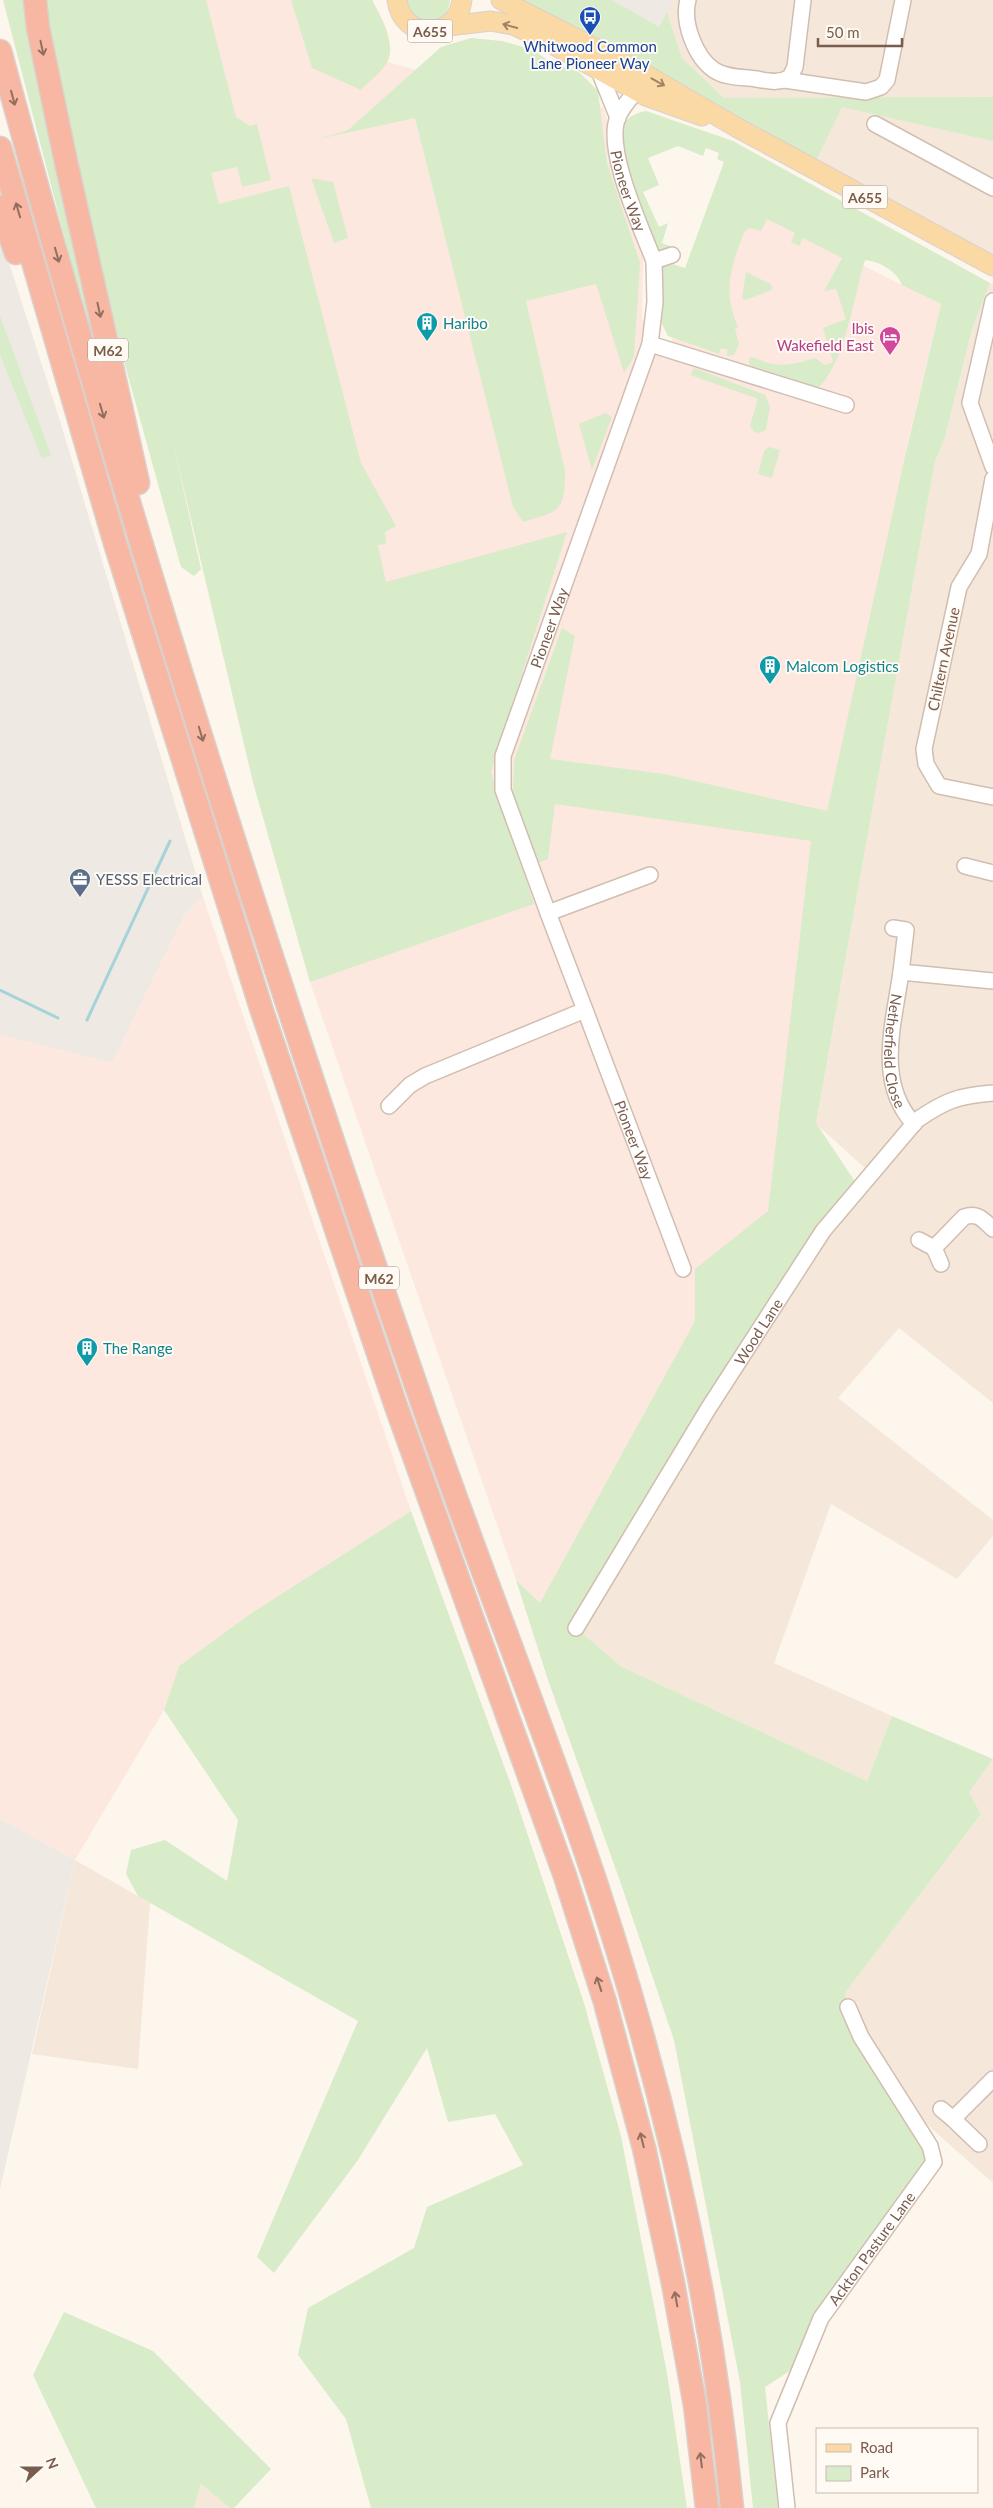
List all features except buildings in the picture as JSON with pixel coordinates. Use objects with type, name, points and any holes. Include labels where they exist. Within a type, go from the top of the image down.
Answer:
[{"type":"highway","name":"M62","points":[[35,0],[38,28],[113,374],[190,699]]},
{"type":"highway","name":"M62","points":[[0,51],[92,375],[253,902],[424,1410],[579,1832],[622,1968],[647,2057],[687,2222],[712,2354],[732,2508]]},
{"type":"highway","name":"M62","points":[[0,148],[115,542],[220,881],[396,1406],[565,1876],[605,2002],[644,2148],[674,2283],[695,2405],[707,2508]]},
{"type":"highway","name":"M62","points":[[0,208],[115,542]]},
{"type":"main road","name":"A655","points":[[448,26],[456,18],[462,0]]},
{"type":"main road","name":"A655","points":[[501,0],[688,98],[736,128],[993,266]]},
{"type":"main road","name":"A655","points":[[397,1],[403,18],[417,28],[434,31],[448,26],[491,21],[512,25],[545,40],[599,71],[636,97],[736,128]]},
{"type":"street","points":[[688,0],[687,18],[692,38],[706,63],[714,70],[724,74],[776,82],[790,77],[796,67],[803,0]]},
{"type":"street","points":[[785,80],[866,92],[881,87],[888,74],[903,0]]},
{"type":"street","points":[[618,61],[632,77],[636,97]]},
{"type":"street","name":"Pioneer Way","points":[[599,71],[618,118],[615,137],[618,158],[654,261],[655,302],[650,344],[503,756],[503,790],[683,1269]]},
{"type":"street","name":"Pioneer Way","points":[[618,118],[636,97]]},
{"type":"street","points":[[881,124],[993,188]]},
{"type":"street","points":[[654,261],[672,255]]},
{"type":"street","points":[[993,300],[989,342],[970,403],[993,467]]},
{"type":"street","points":[[650,344],[846,405]]},
{"type":"street","name":"Chiltern Avenue","points":[[993,479],[979,554],[959,586],[924,749],[926,764],[939,786],[993,797]]},
{"type":"street","points":[[965,866],[993,873]]},
{"type":"street","points":[[548,914],[650,875]]},
{"type":"street","name":"Netherfield Close","points":[[893,928],[906,930],[889,1064],[892,1084],[901,1107],[914,1124]]},
{"type":"street","name":"Netherfield Close","points":[[901,972],[993,981]]},
{"type":"street","points":[[389,1106],[410,1085],[425,1076],[585,1010]]},
{"type":"street","name":"Wood Lane","points":[[576,1628],[708,1409],[823,1231],[914,1124],[936,1107],[960,1096],[993,1093]]},
{"type":"street","points":[[934,1248],[964,1217],[969,1215],[979,1216],[993,1229]]},
{"type":"street","points":[[919,1240],[934,1248],[941,1264]]},
{"type":"street","name":"Ackton Pasture Lane","points":[[787,2508],[778,2423],[821,2318],[934,2162],[930,2146],[861,2037],[848,2007]]},
{"type":"street","points":[[953,2119],[993,2079]]},
{"type":"street","points":[[941,2109],[979,2144]]},
{"type":"shaded area","points":[[68,0],[372,0],[386,27],[390,53],[388,62],[476,87],[493,111],[603,107],[644,227],[642,318],[664,360],[728,199],[941,304],[906,450],[935,461],[816,1124],[803,1208],[540,1603],[516,1580],[310,982],[253,782]]},
{"type":"shaded area","points":[[520,0],[674,0],[640,64]]},
{"type":"shaded area","points":[[674,0],[993,0],[993,254],[817,159],[845,98],[724,98],[682,58],[667,12]]},
{"type":"shaded area","points":[[0,235],[61,424],[203,897],[185,914],[112,1063],[0,1035]]},
{"type":"shaded area","points":[[990,283],[993,284],[993,1403],[899,1328],[838,1398],[993,1520],[993,1536],[957,1579],[831,1504],[774,1663],[892,1716],[867,1781],[622,1667],[576,1628],[831,1233],[875,1177],[816,1124],[935,461],[944,441],[972,330]]},
{"type":"shaded area","points":[[203,897],[411,1511],[250,1614],[179,1666],[164,1710],[75,1860],[0,1819],[0,1035],[112,1063],[185,914]]},
{"type":"shaded area","points":[[993,1759],[993,2183],[905,2105],[848,2007],[845,1993],[981,1814],[969,1792]]},
{"type":"shaded area","points":[[0,1819],[75,1860],[0,2189]]},
{"type":"shaded area","points":[[75,1860],[150,1903],[138,2069],[32,2054]]},
{"type":"shaded area","points":[[201,2484],[230,2508],[194,2508]]},
{"type":"green space","points":[[3,0],[29,0],[93,318],[91,339]]},
{"type":"green space","points":[[46,0],[206,0],[236,117],[250,126],[257,124],[271,180],[242,187],[237,167],[211,173],[219,204],[289,186],[361,463],[396,526],[385,532],[386,544],[378,545],[386,582],[567,532],[491,772],[534,904],[310,982],[253,782],[172,438],[201,569],[194,576],[181,567],[125,365],[88,217]]},
{"type":"green space","points":[[291,0],[372,0],[389,38],[390,53],[386,64],[361,90],[312,68]]},
{"type":"green space","points":[[406,0],[450,0],[450,2],[446,15],[434,23],[412,17]]},
{"type":"green space","points":[[517,0],[612,0],[659,27],[667,12],[682,58],[724,98],[993,97],[993,141],[842,107],[817,159],[717,110]]},
{"type":"green space","points":[[471,38],[502,41],[533,50],[552,63],[579,72],[598,91],[607,163],[640,263],[634,357],[624,373],[596,284],[526,301],[565,471],[565,485],[564,495],[558,508],[553,512],[523,522],[513,507],[415,118],[318,139],[348,130],[441,47]]},
{"type":"green space","points":[[646,111],[733,141],[990,283],[972,330],[944,441],[935,461],[816,1123],[856,1183],[576,1628],[622,1667],[867,1781],[892,1716],[993,1759],[969,1792],[981,1814],[845,1993],[848,2007],[933,2162],[796,2367],[765,2387],[778,2508],[753,2508],[740,2382],[674,2040],[620,1881],[548,1680],[516,1580],[540,1603],[695,1321],[695,1269],[768,1211],[811,841],[555,804],[548,859],[538,863],[513,793],[514,760],[562,628],[575,636],[550,759],[664,774],[827,811],[906,452],[941,304],[902,285],[896,275],[887,268],[865,260],[842,346],[827,377],[818,388],[749,365],[749,357],[781,365],[815,358],[825,365],[833,362],[823,328],[846,319],[836,289],[824,291],[842,258],[803,238],[799,246],[791,242],[795,233],[767,219],[761,231],[750,228],[744,232],[732,268],[729,290],[730,302],[738,327],[735,329],[739,344],[734,355],[726,356],[728,350],[721,348],[719,354],[668,336],[662,324],[661,266],[672,264],[685,268],[724,162],[717,159],[719,153],[706,148],[703,156],[678,146],[648,158],[659,185],[643,192],[659,227],[668,223],[662,243],[670,246],[669,250],[655,256],[622,150],[622,135],[625,124],[632,116]]},
{"type":"green space","points":[[311,178],[333,182],[348,238],[334,243]]},
{"type":"green space","points":[[746,272],[771,284],[772,290],[745,300],[742,298]]},
{"type":"green space","points":[[0,316],[51,455],[42,459],[0,355]]},
{"type":"green space","points":[[694,368],[765,395],[770,407],[766,430],[760,433],[754,432],[750,425],[758,399],[690,375]]},
{"type":"green space","points":[[605,413],[612,417],[592,470],[579,424]]},
{"type":"green space","points":[[769,447],[780,450],[772,478],[758,474],[764,451]]},
{"type":"green space","points":[[411,1511],[511,1785],[584,2003],[621,2136],[667,2373],[687,2508],[371,2508],[346,2419],[298,2355],[308,2308],[414,2248],[427,2207],[523,2165],[495,2114],[448,2122],[427,2048],[358,2160],[274,2273],[257,2257],[358,2021],[138,1896],[126,1874],[131,1850],[165,1840],[227,1881],[238,1820],[164,1710],[179,1666],[250,1614]]},
{"type":"green space","points":[[64,2312],[153,2351],[271,2469],[234,2508],[230,2508],[201,2484],[194,2508],[96,2508],[33,2375]]},
{"type":"waterway","points":[[87,1020],[170,841]]},
{"type":"waterway","points":[[0,990],[58,1018]]},
{"type":"place","name":"Whitwood Common Lane Pioneer Way","points":[[590,36]]},
{"type":"place","name":"Haribo","points":[[427,342]]},
{"type":"place","name":"Ibis Wakefield East","points":[[890,356]]},
{"type":"place","name":"Malcom Logistics","points":[[770,685]]},
{"type":"place","name":"YESSS Electrical","points":[[80,898]]},
{"type":"place","name":"The Range","points":[[87,1367]]}]
